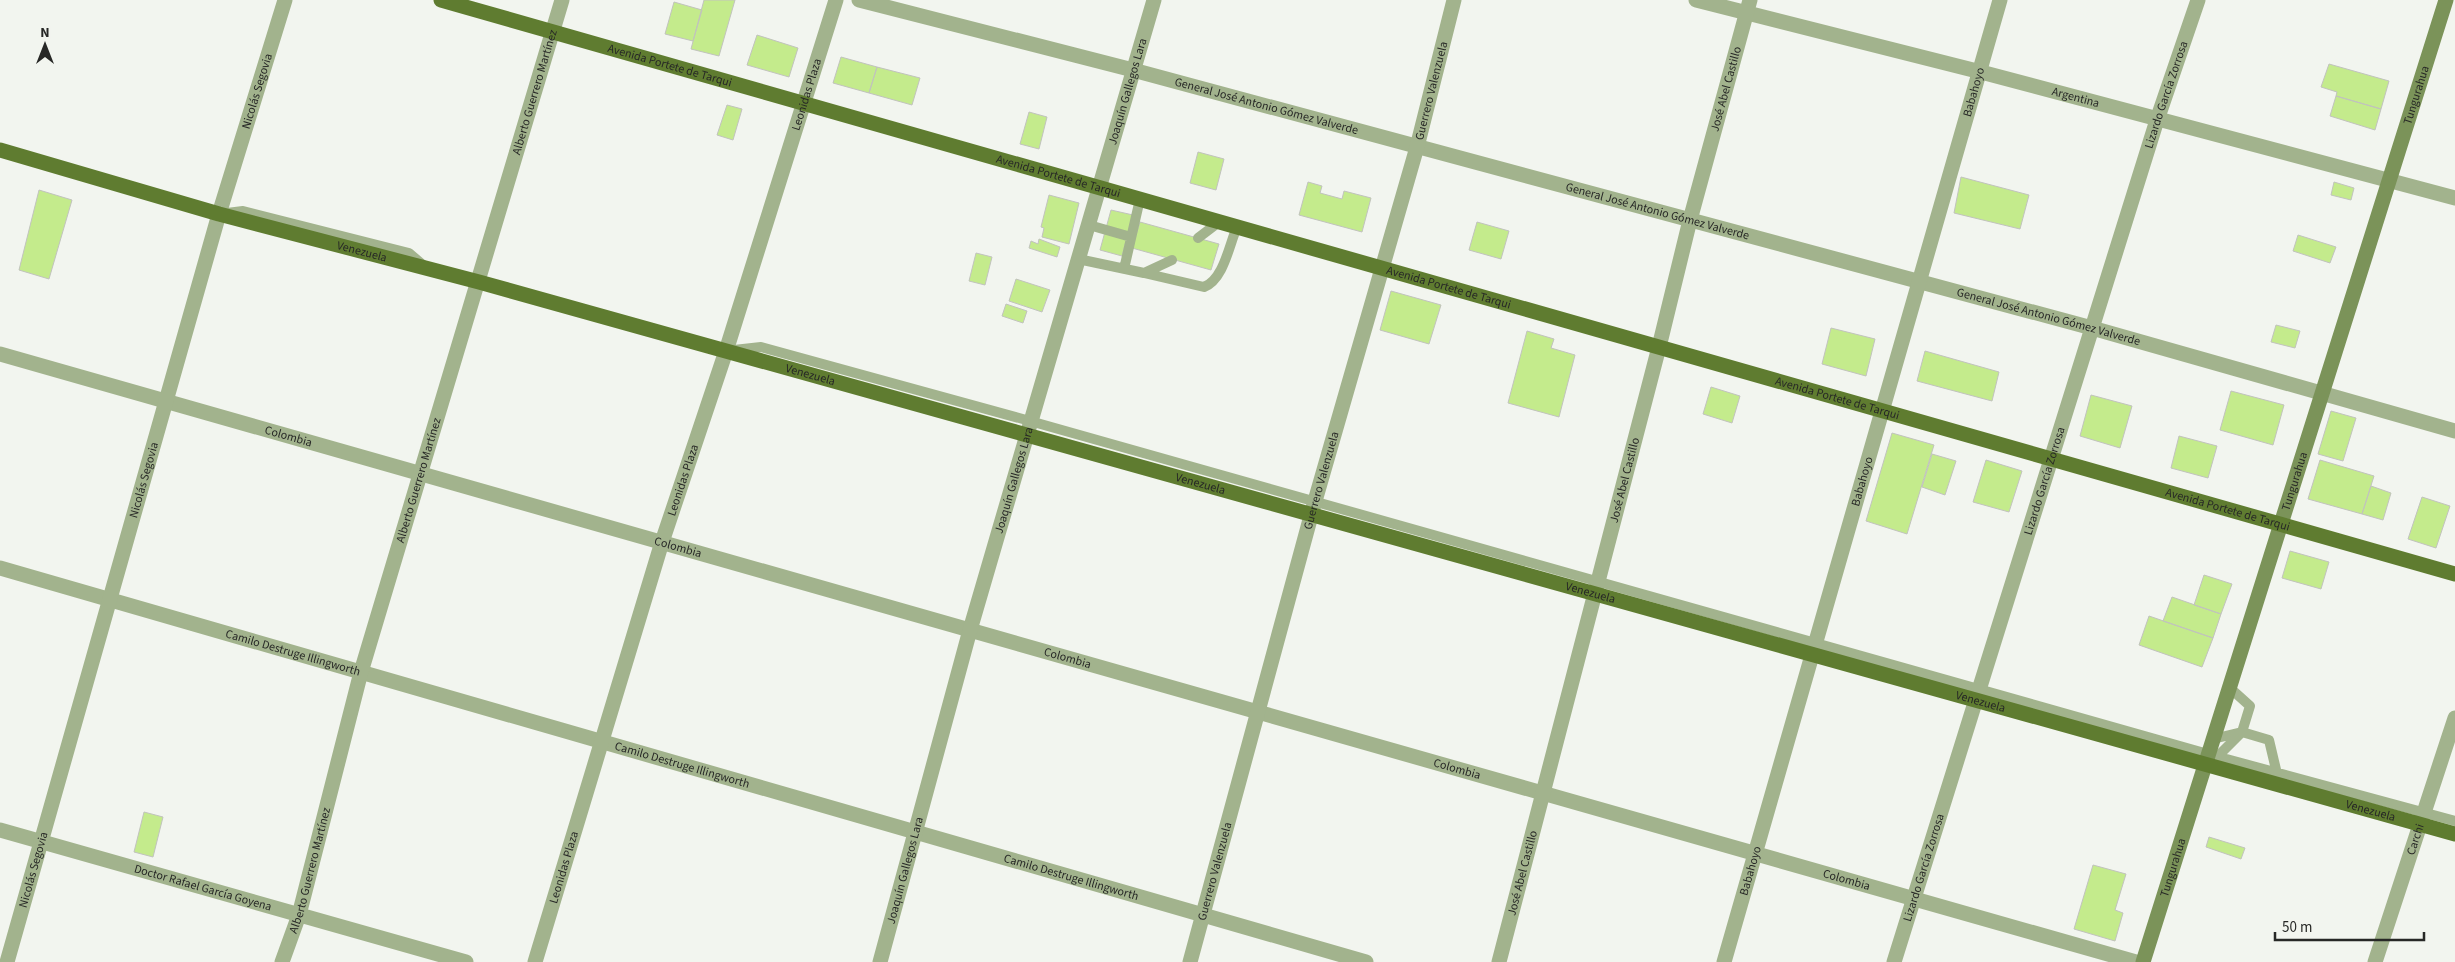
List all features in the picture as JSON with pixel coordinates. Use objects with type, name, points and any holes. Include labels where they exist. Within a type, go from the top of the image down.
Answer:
[{"type":"main road","name":"Avenida Portete de Tarqui","points":[[441,0],[2455,574]]},
{"type":"main road","name":"Tungurahua","points":[[2143,962],[2210,760],[2213,739],[2446,0]]},
{"type":"main road","name":"Venezuela","points":[[0,150],[219,214],[480,282],[726,351],[1028,428],[2422,818],[2455,834]]},
{"type":"street","name":"Nicolás Segovia","points":[[7,962],[219,214],[285,0]]},
{"type":"street","name":"Alberto Guerrero Martínez","points":[[282,962],[299,915],[361,672],[480,282],[562,0]]},
{"type":"street","name":"Leonidas Plaza","points":[[535,962],[662,542],[726,351],[802,103],[836,0]]},
{"type":"street","name":"General José Antonio Gómez Valverde","points":[[859,0],[1134,70],[2092,328],[2455,431]]},
{"type":"street","name":"Joaquín Gallegos Lara","points":[[880,962],[970,630],[1154,0]]},
{"type":"street","name":"Guerrero Valenzuela","points":[[1190,962],[1257,712],[1417,147],[1454,0]]},
{"type":"street","name":"Argentina","points":[[1696,0],[1748,7],[2157,120],[2455,198]]},
{"type":"street","name":"Babahoyo","points":[[1724,962],[1981,72],[2000,0]]},
{"type":"street","name":"Lizardo García Zorrosa","points":[[1894,962],[1912,899],[1978,695],[2157,120],[2198,0]]},
{"type":"street","name":"José Abel Castillo","points":[[1499,962],[1659,347],[1690,220],[1748,7]]},
{"type":"street","name":"Colombia","points":[[0,354],[2136,962]]},
{"type":"street","name":"Camilo Destruge Illingworth","points":[[0,568],[1366,962]]},
{"type":"street","name":"Carchi","points":[[2375,962],[2455,718]]},
{"type":"street","name":"Doctor Rafael García Goyena","points":[[0,830],[466,962]]},
{"type":"lane","points":[[1124,269],[1140,199]]},
{"type":"lane","points":[[1198,238],[1218,222]]},
{"type":"lane","points":[[1089,225],[1131,237]]},
{"type":"lane","points":[[1078,259],[1204,287],[1211,284],[1218,274],[1237,226]]},
{"type":"lane","points":[[1144,273],[1172,260]]},
{"type":"lane","points":[[2210,760],[2242,732],[2250,706],[2230,688]]},
{"type":"lane","points":[[2213,739],[2242,732],[2269,740],[2278,779]]},
{"type":"lane","name":"Venezuela","points":[[2422,818],[2455,821]]},
{"type":"building","points":[[704,0],[735,0],[719,56],[691,49]]},
{"type":"building","points":[[674,2],[702,10],[693,41],[665,34]]},
{"type":"building","points":[[757,35],[798,48],[789,77],[747,65]]},
{"type":"building","points":[[841,57],[877,67],[869,93],[833,83]]},
{"type":"building","points":[[2329,64],[2389,81],[2381,109],[2336,96],[2337,92],[2321,87]]},
{"type":"building","points":[[877,67],[920,78],[912,105],[869,93]]},
{"type":"building","points":[[2336,96],[2381,109],[2375,130],[2330,116]]},
{"type":"building","points":[[727,105],[742,109],[733,140],[717,135]]},
{"type":"building","points":[[1029,112],[1047,117],[1039,149],[1020,144]]},
{"type":"building","points":[[1198,152],[1224,159],[1216,190],[1190,183]]},
{"type":"building","points":[[1961,177],[2029,195],[2020,229],[1954,213]]},
{"type":"building","points":[[1308,182],[1322,186],[1320,193],[1342,199],[1344,191],[1371,198],[1362,232],[1299,215]]},
{"type":"building","points":[[2334,182],[2354,188],[2351,200],[2331,195]]},
{"type":"building","points":[[39,190],[72,200],[49,279],[19,270]]},
{"type":"building","points":[[1049,195],[1079,203],[1069,244],[1042,237],[1044,228],[1041,227]]},
{"type":"building","points":[[1111,210],[1133,215],[1122,256],[1100,250]]},
{"type":"building","points":[[1140,222],[1219,244],[1211,270],[1132,248]]},
{"type":"building","points":[[1477,222],[1509,231],[1501,259],[1469,250]]},
{"type":"building","points":[[2298,235],[2336,247],[2330,263],[2293,251]]},
{"type":"building","points":[[1039,239],[1060,247],[1057,257],[1029,248],[1031,241],[1038,244]]},
{"type":"building","points":[[976,253],[992,257],[985,285],[969,281]]},
{"type":"building","points":[[1016,279],[1050,290],[1042,312],[1009,301]]},
{"type":"building","points":[[1391,291],[1441,305],[1429,344],[1380,330]]},
{"type":"building","points":[[1006,304],[1027,311],[1023,323],[1002,316]]},
{"type":"building","points":[[2276,325],[2300,331],[2295,348],[2271,342]]},
{"type":"building","points":[[1831,328],[1875,339],[1866,376],[1822,364]]},
{"type":"building","points":[[1527,331],[1554,339],[1551,348],[1575,355],[1559,417],[1508,403]]},
{"type":"building","points":[[1925,351],[1999,372],[1992,401],[1917,381]]},
{"type":"building","points":[[1711,387],[1740,396],[1732,423],[1703,414]]},
{"type":"building","points":[[2231,391],[2284,405],[2273,445],[2220,430]]},
{"type":"building","points":[[2091,395],[2132,406],[2120,448],[2080,436]]},
{"type":"building","points":[[2331,411],[2356,418],[2343,461],[2318,454]]},
{"type":"building","points":[[1892,433],[1934,445],[1907,534],[1866,521]]},
{"type":"building","points":[[2179,436],[2217,446],[2208,478],[2171,468]]},
{"type":"building","points":[[1932,454],[1956,461],[1945,495],[1922,487]]},
{"type":"building","points":[[1986,460],[2022,471],[2009,512],[1973,502]]},
{"type":"building","points":[[2320,460],[2374,476],[2362,514],[2308,499]]},
{"type":"building","points":[[2371,486],[2391,493],[2383,520],[2362,514]]},
{"type":"building","points":[[2422,497],[2450,506],[2436,548],[2408,539]]},
{"type":"building","points":[[2290,551],[2329,562],[2321,589],[2282,578]]},
{"type":"building","points":[[2204,575],[2232,584],[2221,614],[2194,605]]},
{"type":"building","points":[[2172,597],[2221,614],[2213,638],[2163,621]]},
{"type":"building","points":[[2149,616],[2213,638],[2202,667],[2139,645]]},
{"type":"building","points":[[144,812],[163,817],[153,857],[134,852]]},
{"type":"building","points":[[2209,837],[2245,848],[2241,859],[2206,847]]},
{"type":"building","points":[[2093,865],[2126,874],[2115,910],[2123,913],[2115,941],[2074,929]]}]
